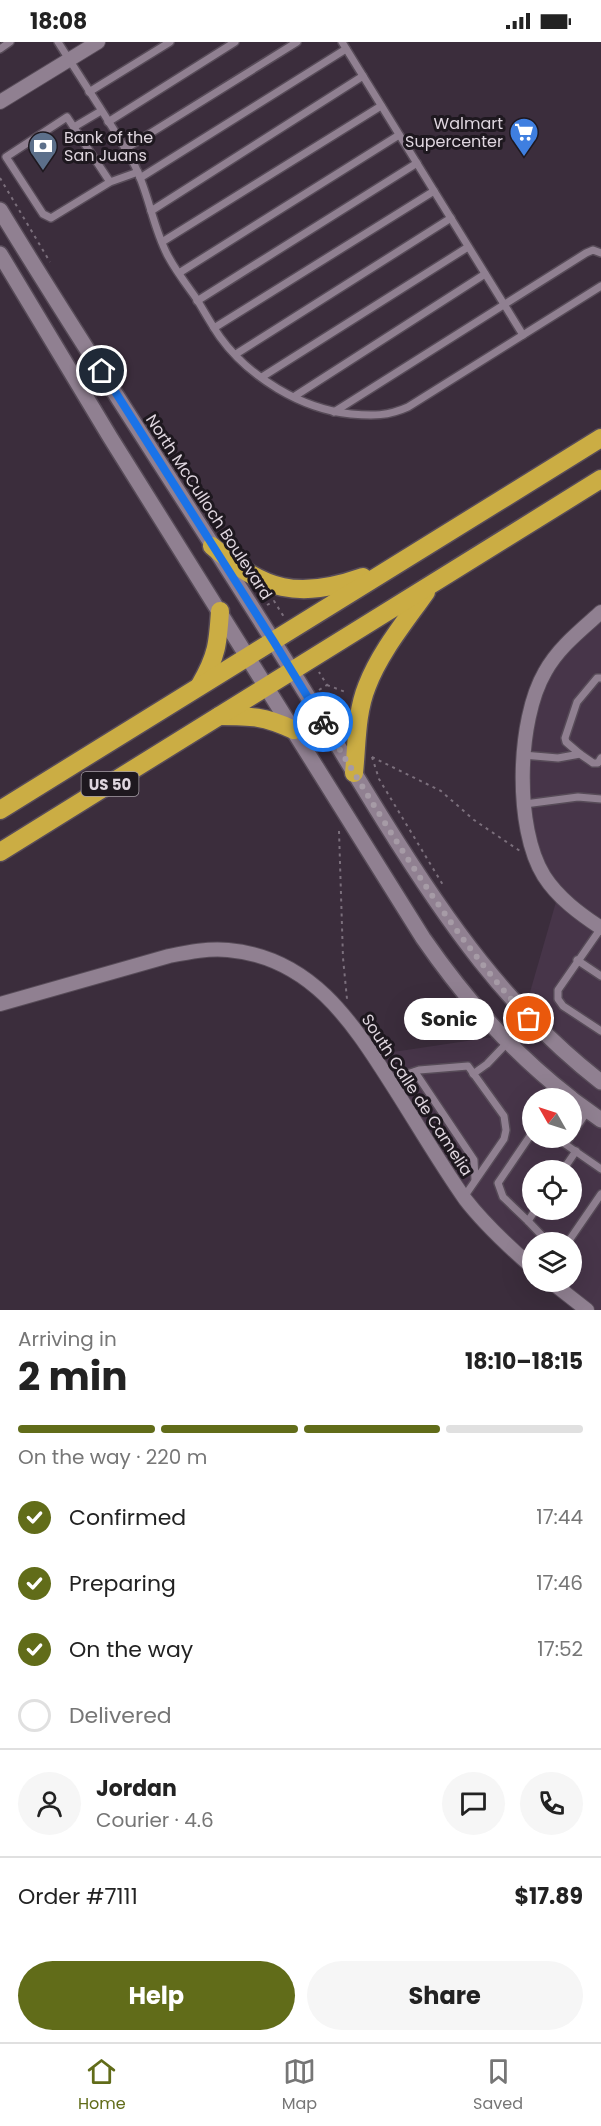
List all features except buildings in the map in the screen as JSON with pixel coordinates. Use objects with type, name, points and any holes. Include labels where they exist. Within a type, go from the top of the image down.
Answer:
[{"type":"highway","name":"US 50","points":[[0,810],[601,438]]},
{"type":"highway","name":"US 50","points":[[0,852],[601,479]]},
{"type":"highway","points":[[212,546],[255,578],[298,590],[326,588],[342,584],[393,566]]},
{"type":"highway","points":[[354,773],[360,708],[366,686],[378,662],[430,585]]},
{"type":"highway","points":[[200,686],[217,651],[220,610]]},
{"type":"highway","points":[[219,716],[257,717],[272,720],[294,730]]},
{"type":"main road","name":"North McCulloch Boulevard","points":[[0,210],[274,642],[410,863],[452,924],[490,976],[543,1033],[601,1082]]},
{"type":"main road","points":[[0,254],[110,437],[249,656],[423,938],[457,986],[507,1043],[559,1088]]},
{"type":"main road","points":[[582,1106],[601,1120]]},
{"type":"street","points":[[0,102],[98,42]]},
{"type":"street","points":[[601,612],[561,651],[545,672],[531,703],[523,755],[529,837],[536,860],[544,877],[558,895],[601,928]]},
{"type":"street","name":"South Calle de Camelia","points":[[0,1004],[192,951],[227,950],[262,957],[297,972],[331,1000],[351,1023],[464,1197],[494,1233],[522,1258]]},
{"type":"street","points":[[564,1292],[587,1310]]},
{"type":"lane","points":[[0,49],[10,42]]},
{"type":"lane","points":[[58,42],[125,149],[146,190],[162,242],[214,328],[236,354],[279,389],[334,412],[370,416],[393,414],[408,407],[601,286]]},
{"type":"lane","points":[[89,92],[170,42]]},
{"type":"lane","points":[[108,122],[235,42]]},
{"type":"lane","points":[[125,149],[297,42]]},
{"type":"lane","points":[[110,182],[67,117],[6,157],[43,214],[51,218],[110,182],[139,175],[344,45],[523,335]]},
{"type":"lane","points":[[151,211],[363,76]]},
{"type":"lane","points":[[162,242],[381,106]]},
{"type":"lane","points":[[74,127],[101,111]]},
{"type":"lane","points":[[179,273],[399,135]]},
{"type":"lane","points":[[197,301],[417,163]]},
{"type":"lane","points":[[214,328],[434,191]]},
{"type":"lane","points":[[236,354],[451,218]]},
{"type":"lane","points":[[262,377],[468,247]]},
{"type":"lane","points":[[334,412],[586,252],[593,250],[601,254]]},
{"type":"lane","points":[[295,396],[485,274]]},
{"type":"lane","points":[[601,678],[597,678],[577,702],[565,738],[566,742],[593,763],[598,763],[601,758]]},
{"type":"lane","points":[[523,755],[558,758],[580,754]]},
{"type":"lane","points":[[525,804],[578,797],[601,799]]},
{"type":"lane","points":[[601,928],[558,990],[558,999],[563,1006],[601,1032]]},
{"type":"lane","points":[[577,960],[601,976]]},
{"type":"lane","points":[[473,1074],[487,1064],[507,1043]]},
{"type":"lane","points":[[389,1080],[415,1072],[468,1066],[504,1116],[506,1130],[504,1140],[464,1197]]},
{"type":"lane","points":[[415,1072],[474,1160],[476,1181]]},
{"type":"lane","points":[[582,1118],[588,1110]]},
{"type":"lane","points":[[522,1148],[498,1183],[499,1191],[538,1232]]},
{"type":"lane","points":[[571,1148],[601,1169]]},
{"type":"lane","points":[[570,1160],[576,1151]]},
{"type":"lane","points":[[575,1232],[601,1194]]},
{"type":"path","points":[[0,178],[41,247]]},
{"type":"path","points":[[265,607],[274,601],[285,619]]},
{"type":"path","points":[[318,670],[327,685],[356,697]]},
{"type":"path","points":[[317,691],[327,685]]},
{"type":"path","points":[[371,749],[379,778],[448,894]]},
{"type":"path","points":[[372,757],[441,791],[490,831],[536,860]]},
{"type":"path","points":[[339,830],[343,958],[347,1000]]},
{"type":"shaded area","points":[[601,612],[601,1310],[587,1310],[564,1292],[582,1292],[582,1232],[522,1232],[522,1258],[494,1233],[373,1055],[500,1036],[524,1013],[558,895],[536,860],[523,755],[545,672]]},
{"type":"way so far","points":[[323,722],[410,863],[452,924],[490,976],[529,1019]]},
{"type":"place","name":"Walmart Supercenter","points":[[524,158]]},
{"type":"place","name":"Bank of the San Juans","points":[[43,172]]},
{"type":"place","name":"Sonic","points":[[529,1019]]},
{"type":"route","points":[[102,371],[323,722]]}]
